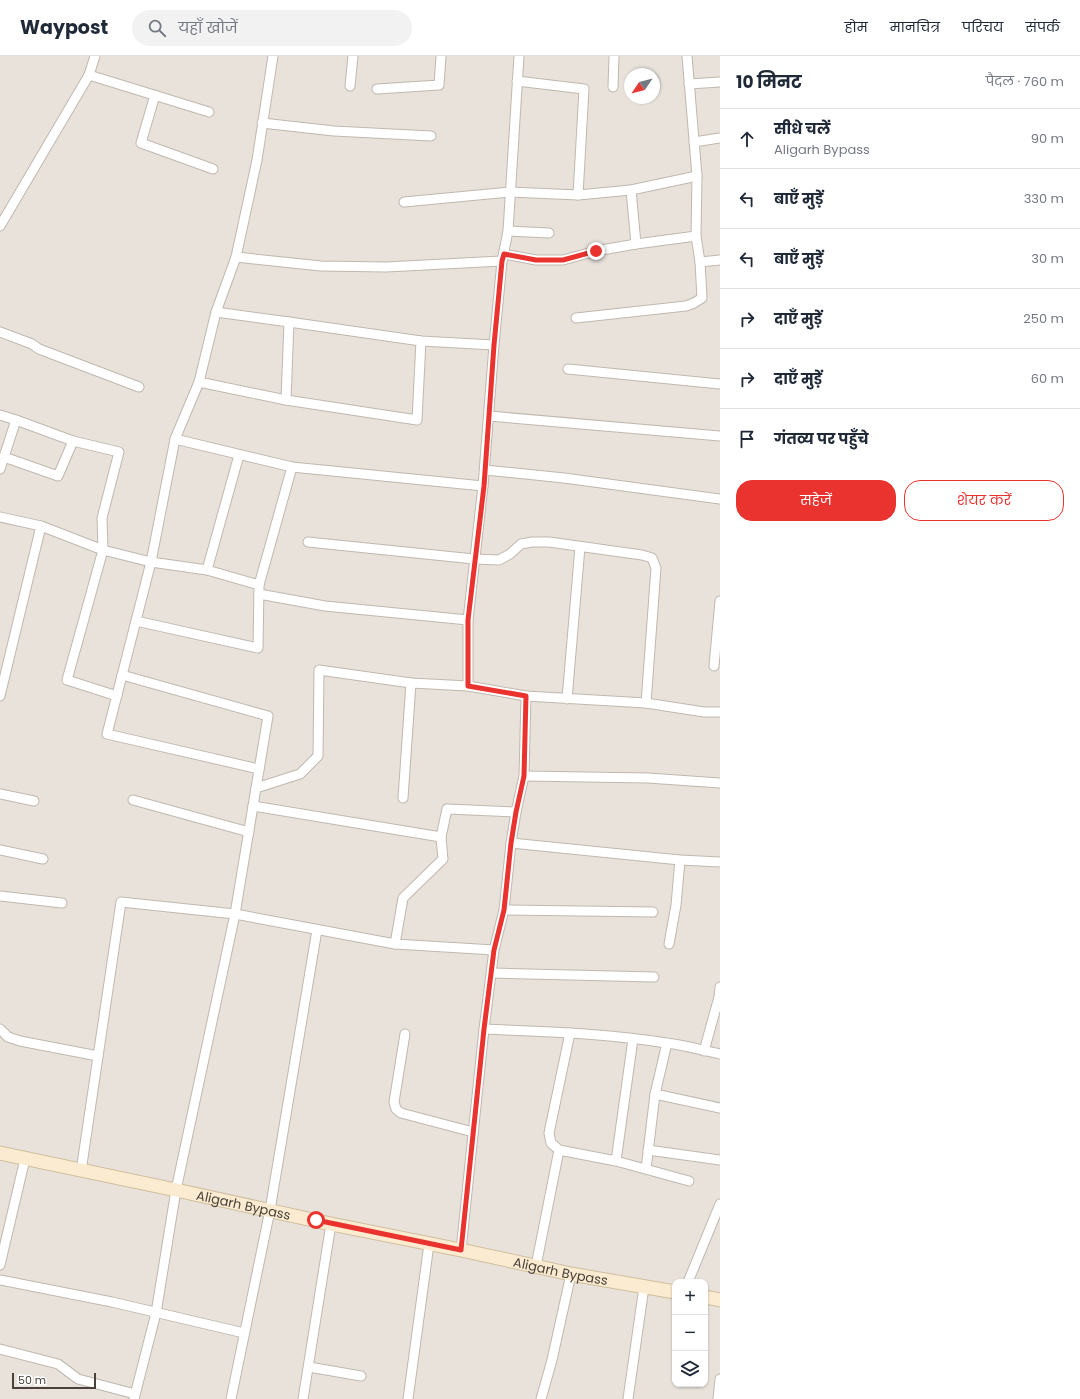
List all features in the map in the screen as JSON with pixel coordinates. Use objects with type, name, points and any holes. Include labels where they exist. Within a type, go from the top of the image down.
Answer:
[{"type":"main road","name":"Aligarh Bypass","points":[[0,1153],[571,1274],[672,1292]]},
{"type":"main road","points":[[708,1298],[720,1300]]},
{"type":"street","points":[[0,226],[89,74],[95,56]]},
{"type":"street","points":[[259,769],[107,734],[151,562],[175,439],[200,382],[216,312],[236,257],[257,160],[273,56]]},
{"type":"street","points":[[350,86],[352,56]]},
{"type":"street","points":[[377,88],[439,85],[441,56]]},
{"type":"street","points":[[468,686],[468,620],[474,559],[484,486],[494,345],[503,258],[508,231],[519,56]]},
{"type":"street","points":[[613,87],[614,56]]},
{"type":"street","points":[[576,318],[686,306],[702,298],[700,262],[696,236],[697,176],[687,56]]},
{"type":"street","points":[[89,74],[208,112]]},
{"type":"street","points":[[517,80],[584,89],[578,195]]},
{"type":"street","points":[[690,84],[720,82]]},
{"type":"street","points":[[155,95],[141,143],[213,169]]},
{"type":"street","points":[[262,123],[334,131],[431,136]]},
{"type":"street","points":[[694,142],[720,138]]},
{"type":"street","points":[[404,202],[510,192],[578,195],[631,190],[697,176]]},
{"type":"street","points":[[631,190],[636,244]]},
{"type":"street","points":[[508,231],[549,233]]},
{"type":"street","points":[[236,257],[321,266],[386,267],[503,258],[563,260],[596,251],[696,236]]},
{"type":"street","points":[[700,262],[720,260]]},
{"type":"street","points":[[216,312],[421,341],[494,345]]},
{"type":"street","points":[[286,400],[289,322]]},
{"type":"street","points":[[0,332],[32,344],[39,349],[139,387]]},
{"type":"street","points":[[200,382],[286,400],[417,420],[421,341]]},
{"type":"street","points":[[568,369],[720,384]]},
{"type":"street","points":[[0,415],[73,441],[119,452],[102,518],[103,550],[67,680],[117,696]]},
{"type":"street","points":[[489,416],[720,436]]},
{"type":"street","points":[[0,469],[16,420]]},
{"type":"street","points":[[175,439],[292,467],[484,486]]},
{"type":"street","points":[[4,457],[58,476],[73,441]]},
{"type":"street","points":[[207,570],[239,455]]},
{"type":"street","points":[[136,621],[258,648],[259,590],[292,467]]},
{"type":"street","points":[[485,470],[564,478],[720,499]]},
{"type":"street","points":[[0,517],[41,526],[103,550],[151,562],[207,570],[259,590],[325,606],[468,620]]},
{"type":"street","points":[[0,696],[41,526]]},
{"type":"street","points":[[308,542],[474,559],[499,560],[510,554],[521,544],[532,542],[549,542],[642,555],[652,558],[656,568],[646,704]]},
{"type":"street","points":[[567,699],[580,547]]},
{"type":"street","points":[[714,666],[720,601]]},
{"type":"street","points":[[256,788],[300,774],[318,756],[319,670],[411,683],[468,686],[526,696],[646,704],[704,712],[720,712]]},
{"type":"street","points":[[0,1349],[58,1364],[78,1379],[135,1397],[156,1313],[176,1190],[235,914],[268,716],[122,675]]},
{"type":"street","points":[[402,798],[411,683]]},
{"type":"street","points":[[461,1250],[484,1029],[494,950],[504,910],[511,843],[524,776],[526,696]]},
{"type":"street","points":[[524,776],[648,778],[720,782]]},
{"type":"street","points":[[0,794],[34,801]]},
{"type":"street","points":[[133,800],[249,832]]},
{"type":"street","points":[[253,806],[441,837]]},
{"type":"street","points":[[394,944],[403,898],[443,859],[441,837],[447,809],[516,812]]},
{"type":"street","points":[[511,843],[680,860],[720,862]]},
{"type":"street","points":[[0,850],[43,859]]},
{"type":"street","points":[[669,944],[676,905],[680,860]]},
{"type":"street","points":[[0,896],[62,903]]},
{"type":"street","points":[[82,1170],[121,902],[235,914],[394,944],[494,950]]},
{"type":"street","points":[[504,910],[653,912]]},
{"type":"street","points":[[231,1399],[270,1210],[317,930]]},
{"type":"street","points":[[492,973],[654,977]]},
{"type":"street","points":[[704,1051],[720,997],[720,987]]},
{"type":"street","points":[[0,1029],[8,1037],[20,1041],[98,1056]]},
{"type":"street","points":[[484,1029],[570,1033],[633,1039],[667,1043],[720,1054]]},
{"type":"street","points":[[570,1033],[549,1133],[551,1143],[559,1150],[616,1161],[689,1182]]},
{"type":"street","points":[[405,1034],[394,1102],[396,1109],[401,1113],[473,1132]]},
{"type":"street","points":[[616,1161],[633,1039]]},
{"type":"street","points":[[646,1169],[655,1094],[667,1043]]},
{"type":"street","points":[[655,1094],[720,1108]]},
{"type":"street","points":[[536,1266],[559,1150]]},
{"type":"street","points":[[648,1150],[720,1160]]},
{"type":"street","points":[[0,1265],[26,1159]]},
{"type":"street","points":[[689,1279],[720,1204]]},
{"type":"street","points":[[303,1399],[331,1224]]},
{"type":"street","points":[[408,1399],[429,1244]]},
{"type":"street","points":[[541,1399],[552,1360],[571,1274]]},
{"type":"street","points":[[0,1280],[112,1302],[244,1333]]},
{"type":"street","points":[[628,1399],[644,1287]]},
{"type":"street","points":[[309,1367],[360,1376]]},
{"type":"street","points":[[718,1399],[720,1379]]},
{"type":"shaded area","points":[[0,56],[720,56],[720,1399],[0,1399]]},
{"type":"route","points":[[316,1220],[461,1250],[484,1029],[494,950],[504,910],[511,843],[524,776],[526,696],[468,686],[468,620],[474,559],[484,486],[494,345],[502,261],[504,254],[536,260],[563,260],[596,251]]}]
